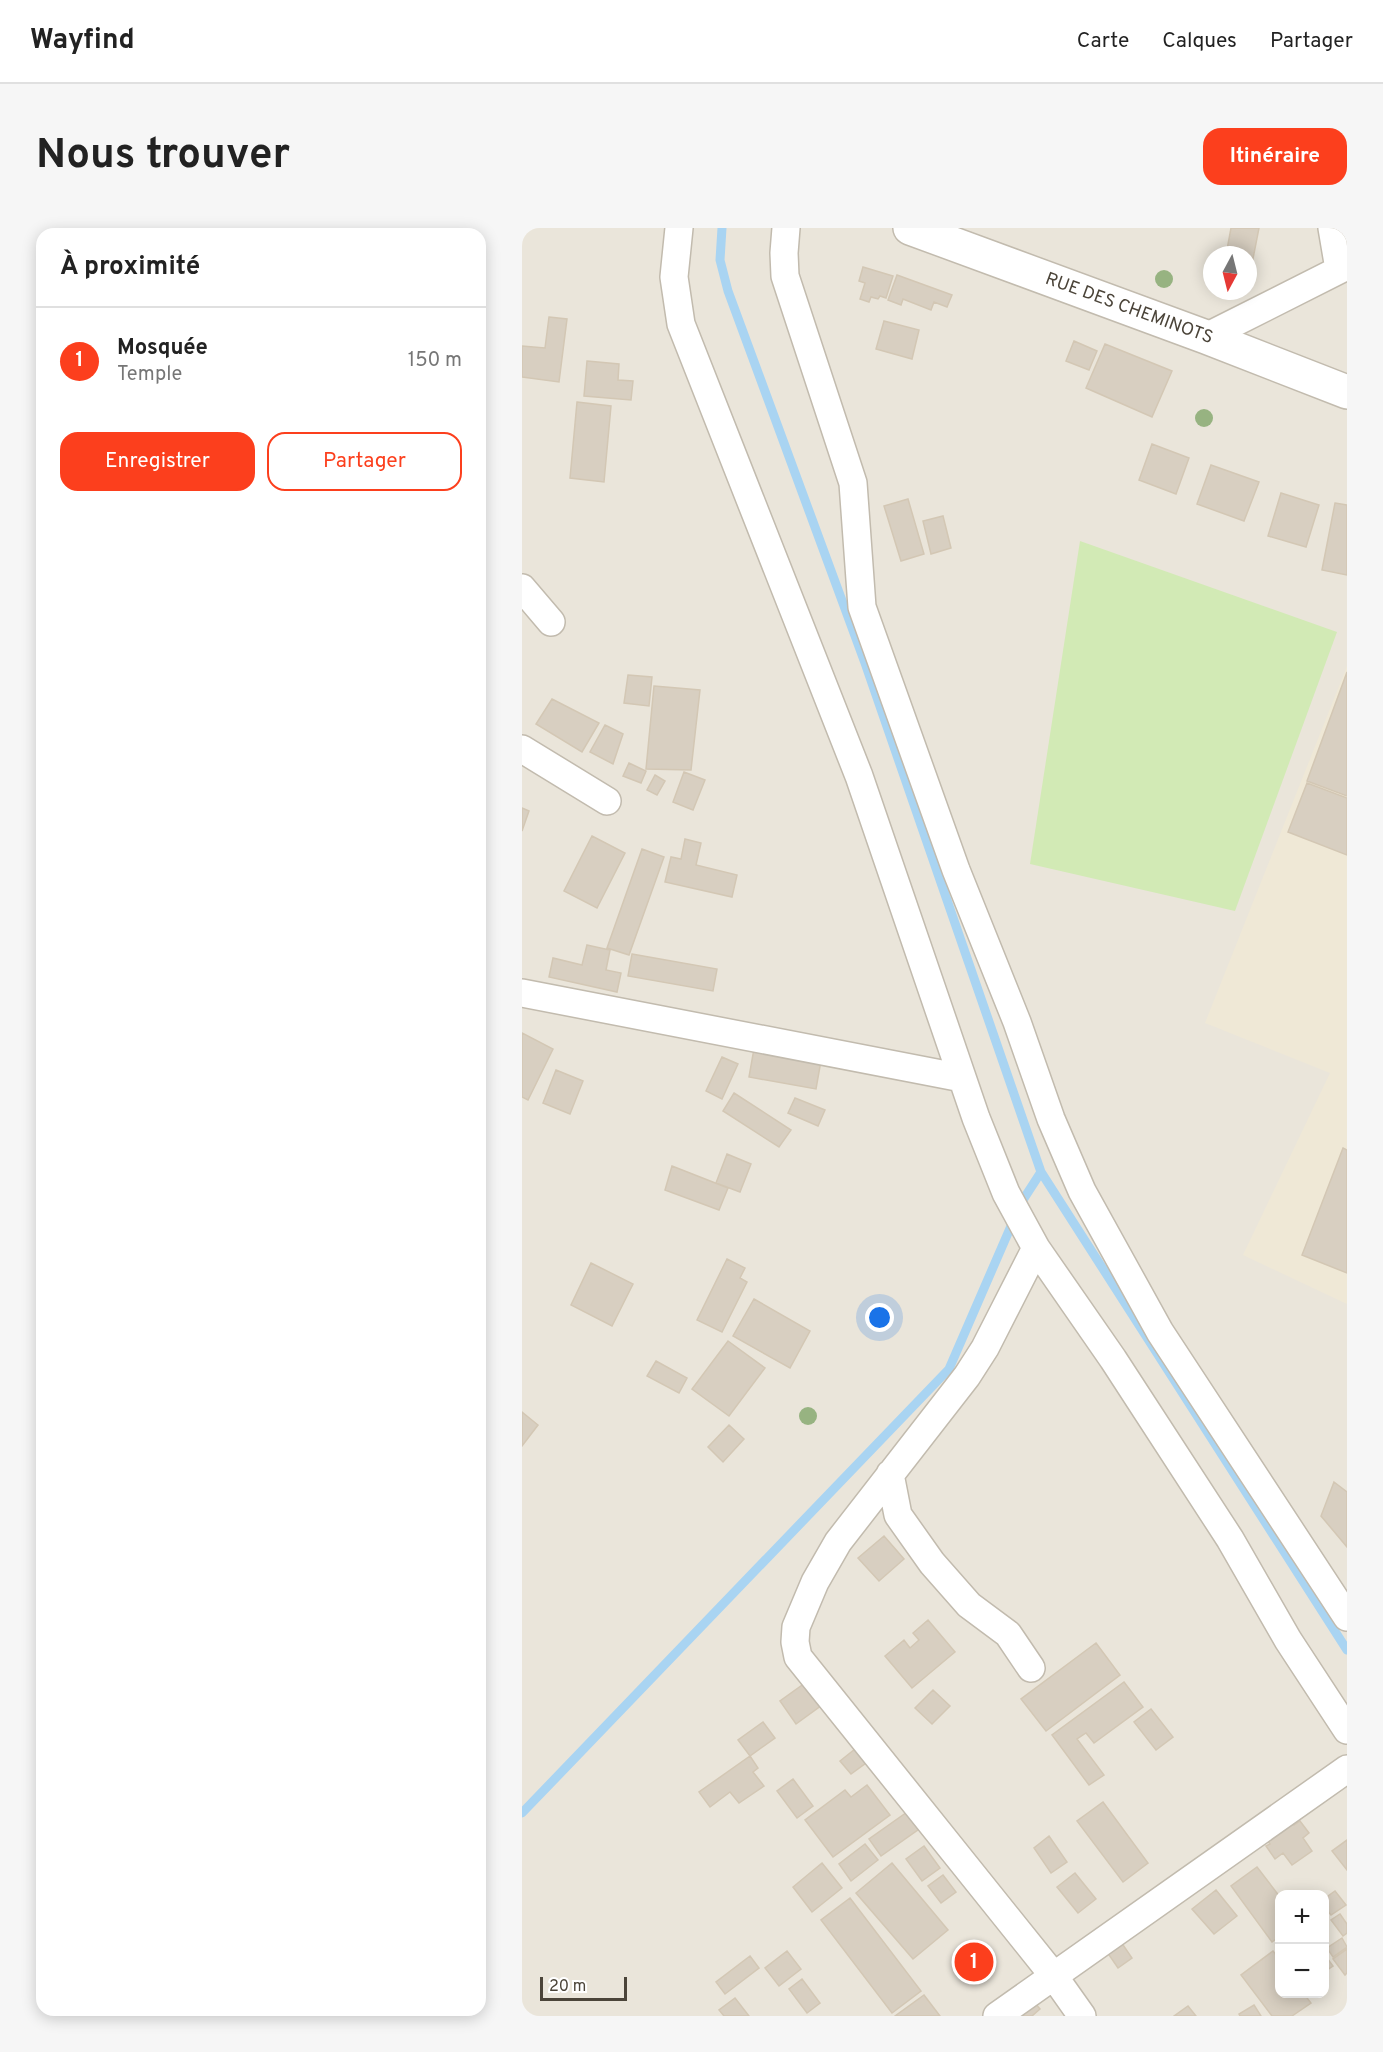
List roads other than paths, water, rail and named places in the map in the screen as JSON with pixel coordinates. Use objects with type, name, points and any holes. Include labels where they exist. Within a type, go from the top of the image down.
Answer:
[{"type":"street","points":[[679,228],[674,277],[681,324],[859,776],[962,1078],[1006,1193],[1029,1236],[1113,1359],[1217,1519],[1288,1640],[1347,1730]]},
{"type":"street","points":[[786,228],[785,276],[853,483],[862,607],[956,870],[1017,1022],[1051,1119],[1082,1191],[1161,1332],[1347,1617]]},
{"type":"street","name":"RUE DES CHEMINOTS","points":[[910,228],[1206,337],[1347,392]]},
{"type":"street","points":[[1206,337],[1343,267],[1332,228]]},
{"type":"street","points":[[522,588],[550,622]]},
{"type":"street","points":[[522,749],[607,801]]},
{"type":"street","points":[[522,993],[962,1078]]},
{"type":"street","points":[[1029,1236],[985,1348],[967,1376],[838,1542],[815,1582],[796,1627],[795,1642],[798,1657],[1053,1975],[1082,2016]]},
{"type":"street","points":[[890,1474],[898,1515],[925,1553],[969,1605],[1008,1634],[1031,1668]]},
{"type":"street","points":[[997,2016],[1347,1769]]},
{"type":"waterway","points":[[722,228],[720,260],[728,291],[865,663],[1041,1172],[1347,1650]]},
{"type":"waterway","points":[[522,1813],[949,1369],[1021,1203],[1041,1172]]},
{"type":"place","name":"Mosquée","points":[[974,1962]]}]
